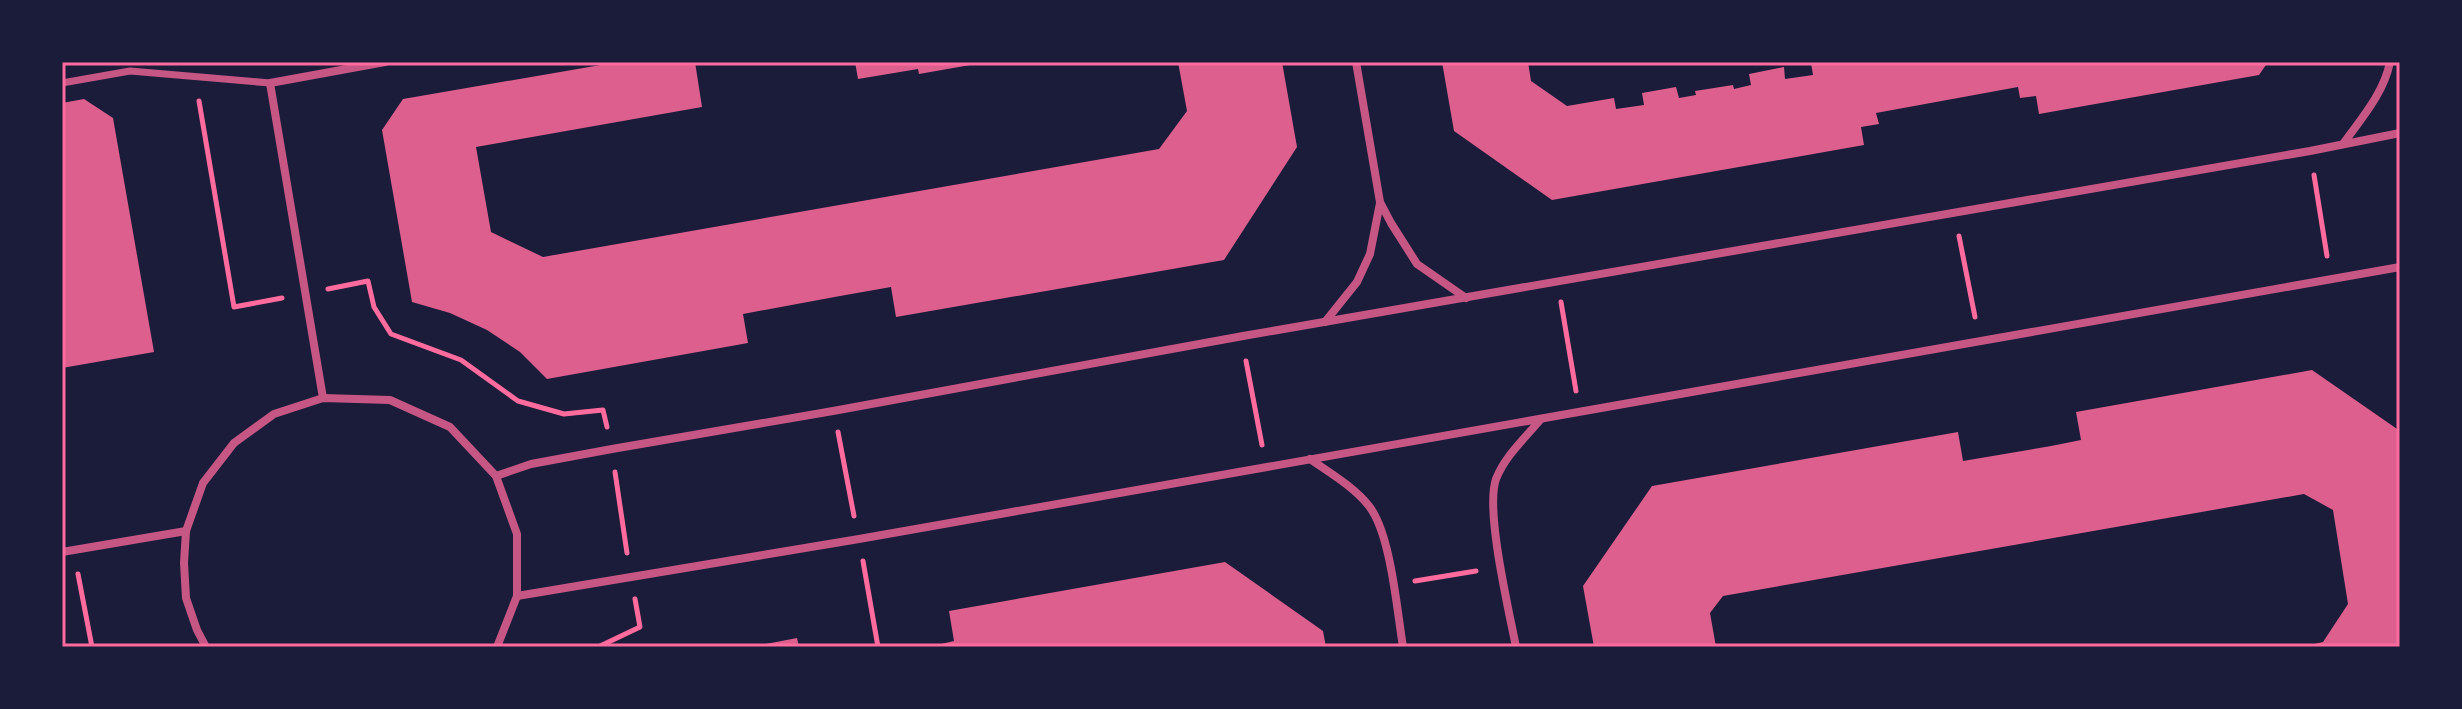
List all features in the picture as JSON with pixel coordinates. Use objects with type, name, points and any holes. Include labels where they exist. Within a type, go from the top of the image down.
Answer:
[{"type":"street","points":[[62,83],[130,71],[270,83],[385,62]]},
{"type":"street","points":[[1356,62],[1380,202],[1417,264],[1466,298]]},
{"type":"street","points":[[2343,144],[2370,107],[2388,75],[2390,62]]},
{"type":"street","points":[[270,83],[323,398]]},
{"type":"street","points":[[496,476],[531,464],[612,449],[2400,133]]},
{"type":"street","points":[[1325,322],[1357,282],[1370,254],[1380,202]]},
{"type":"street","points":[[517,596],[859,539],[2400,267]]},
{"type":"street","points":[[206,647],[186,598],[184,563],[186,531],[203,483],[234,443],[274,414],[323,398],[390,400],[450,427],[496,476],[517,534],[517,596],[497,647]]},
{"type":"street","points":[[1516,647],[1492,496],[1495,482],[1510,455],[1541,419]]},
{"type":"street","points":[[1310,459],[1344,483],[1373,513],[1384,540],[1403,647]]},
{"type":"street","points":[[62,552],[186,531]]},
{"type":"path","points":[[195,77],[234,307],[294,296]]},
{"type":"path","points":[[2310,151],[2330,279]]},
{"type":"path","points":[[1954,212],[1979,342]]},
{"type":"path","points":[[323,290],[368,281],[374,307],[391,334],[461,360],[518,401],[564,414],[603,410],[640,627],[598,647]]},
{"type":"path","points":[[1557,282],[1580,412]]},
{"type":"path","points":[[1243,336],[1267,467]]},
{"type":"path","points":[[833,411],[878,647]]},
{"type":"path","points":[[73,550],[92,647]]},
{"type":"path","points":[[1393,585],[1501,567]]},
{"type":"building","points":[[618,62],[695,62],[702,107],[476,147],[491,232],[543,257],[1159,149],[1187,111],[1178,62],[1282,62],[1297,147],[1224,260],[896,317],[891,287],[743,314],[748,343],[547,379],[520,352],[487,330],[450,313],[412,302],[382,130],[403,99]]},
{"type":"building","points":[[855,62],[976,64],[919,74],[918,69],[858,79]]},
{"type":"building","points":[[1442,62],[1528,62],[1531,81],[1567,106],[1614,98],[1616,109],[1644,105],[1642,93],[1676,87],[1679,98],[1696,95],[1695,91],[1751,85],[1749,74],[1784,67],[1785,79],[1813,75],[1811,63],[1815,62],[2268,62],[2259,75],[2039,114],[2036,96],[2020,98],[2018,87],[1876,113],[1879,124],[1861,127],[1864,145],[1552,200],[1454,131]]},
{"type":"building","points":[[84,99],[113,118],[154,352],[62,368],[62,103]]},
{"type":"building","points":[[2312,370],[2400,431],[2400,647],[2302,647],[2323,642],[2348,604],[2333,510],[2304,494],[1723,596],[1710,613],[1716,647],[1594,647],[1583,586],[1652,486],[1958,432],[1963,461],[2051,446],[2081,440],[2076,412]]},
{"type":"building","points":[[1225,562],[1323,631],[1326,647],[928,647],[954,641],[949,611]]},
{"type":"building","points":[[797,638],[799,647],[756,647],[756,646]]}]
